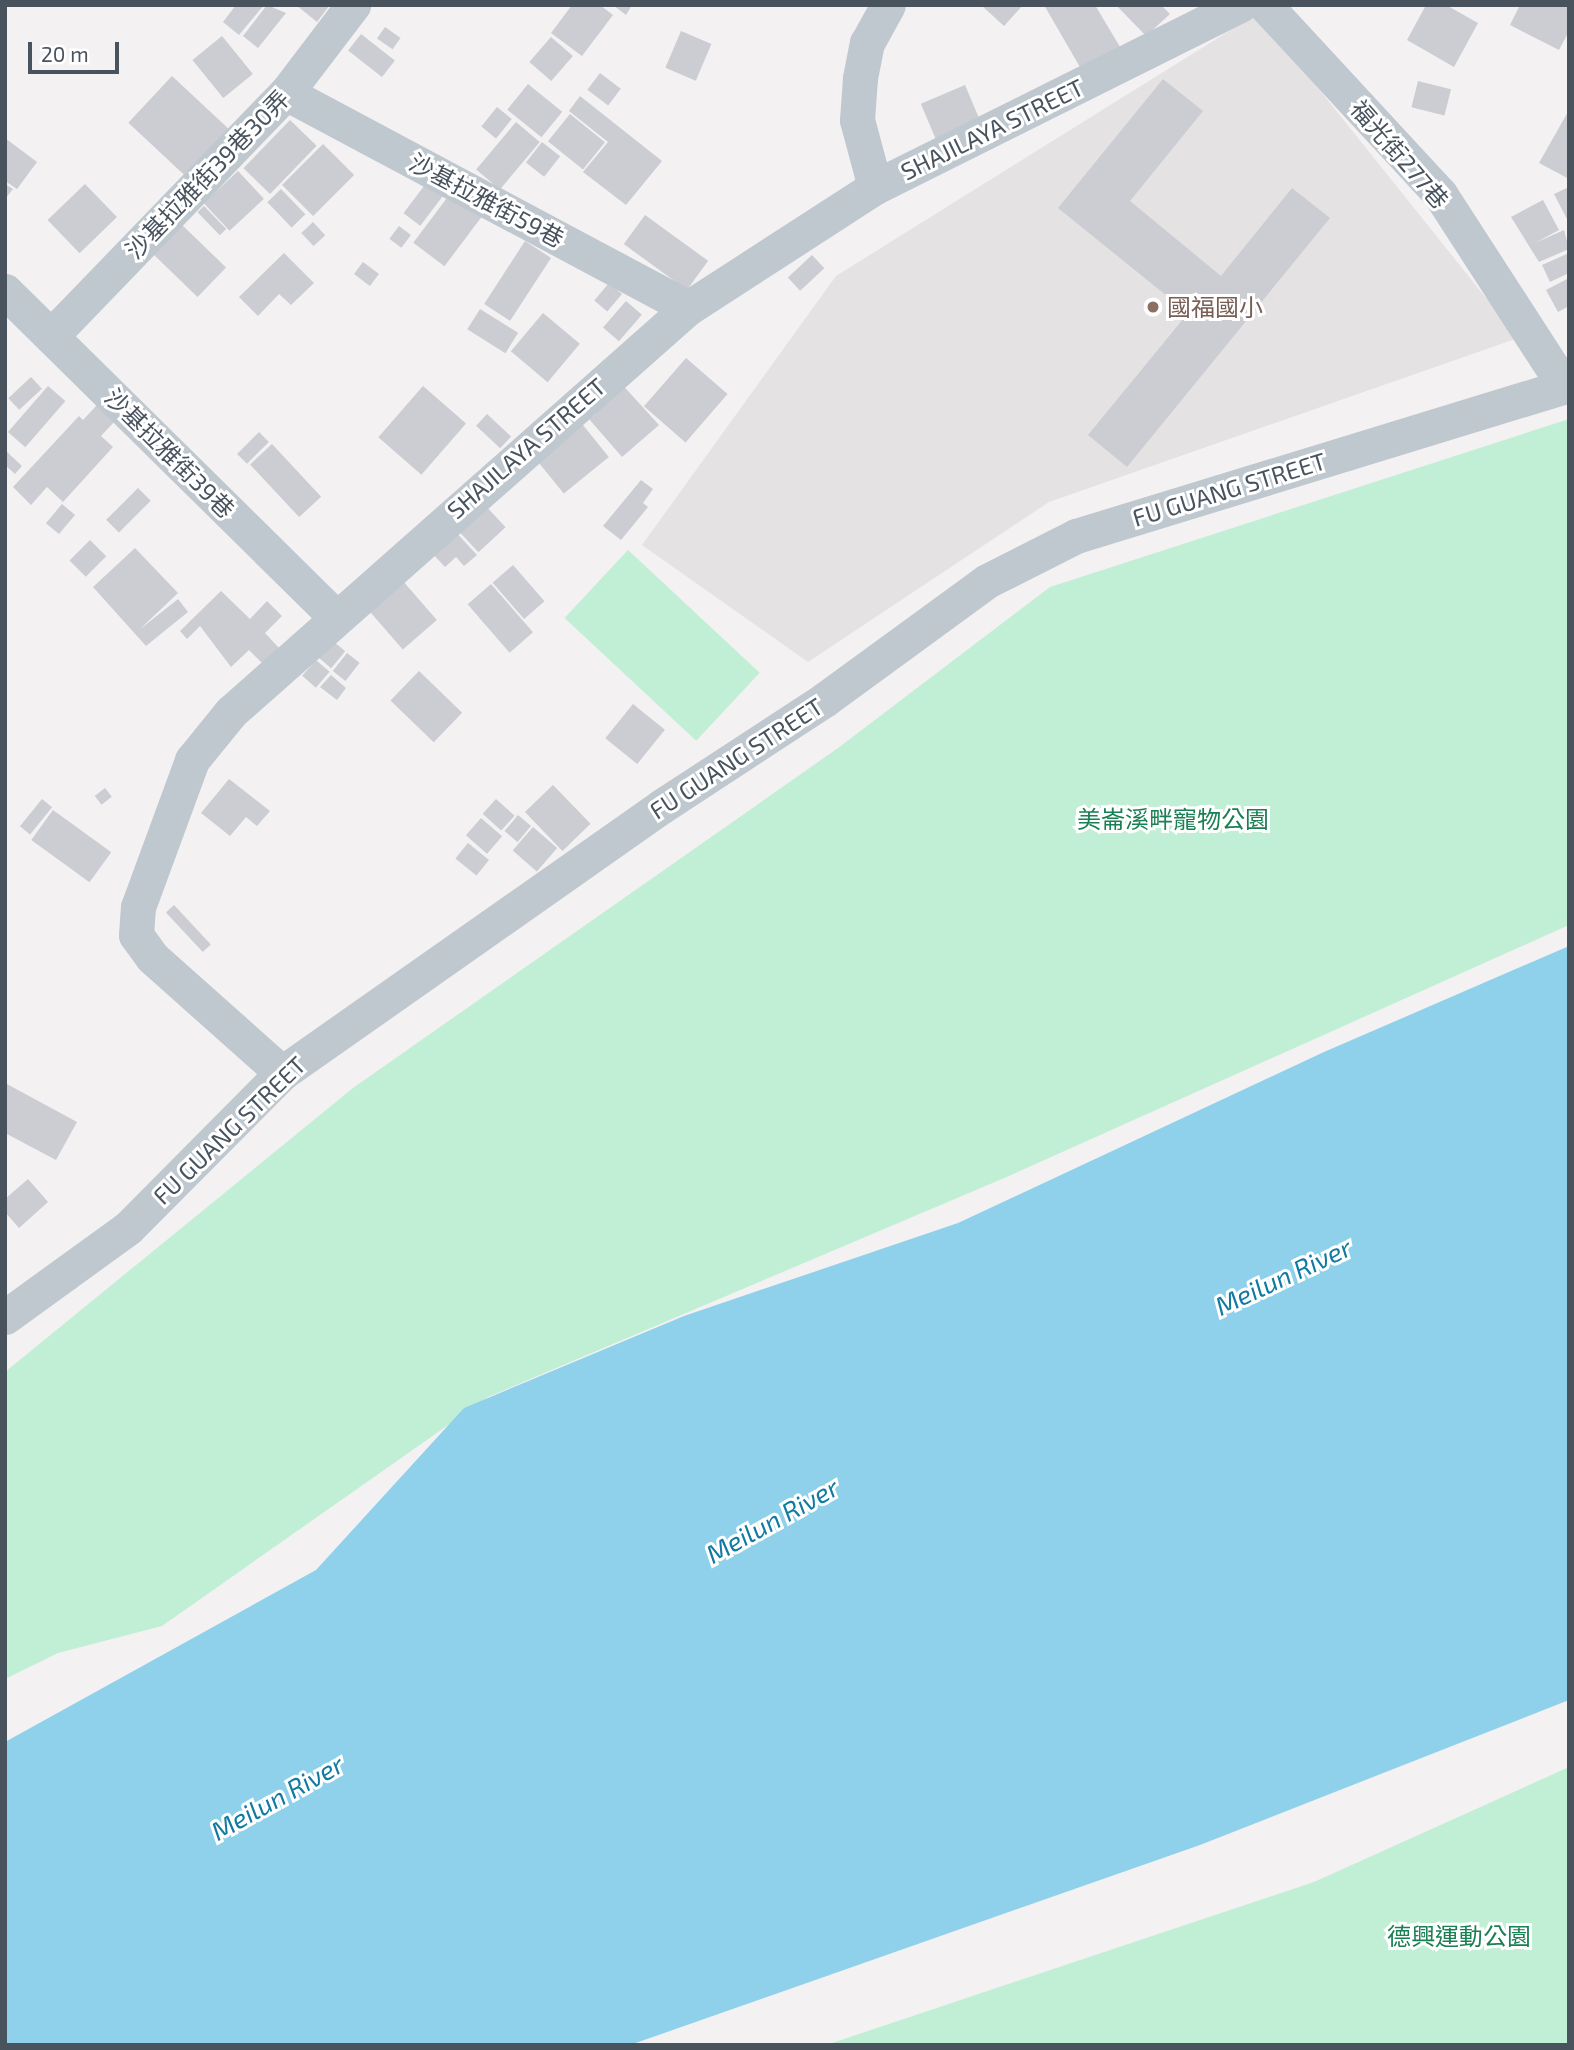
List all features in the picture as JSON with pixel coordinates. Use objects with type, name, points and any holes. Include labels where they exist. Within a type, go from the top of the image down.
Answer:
[{"type":"street","name":"沙基拉雅街39巷30弄","points":[[51,336],[286,93],[353,5]]},
{"type":"street","points":[[875,187],[857,120],[860,78],[867,43],[888,5]]},
{"type":"street","name":"SHAJILAYA STREET","points":[[282,1073],[152,957],[136,935],[138,907],[192,760],[231,712],[335,616],[688,308],[875,187],[1240,5]]},
{"type":"street","name":"福光街277巷","points":[[1265,5],[1440,194],[1567,386]]},
{"type":"street","name":"沙基拉雅街59巷","points":[[286,93],[688,308]]},
{"type":"street","name":"沙基拉雅街39巷","points":[[5,291],[335,616]]},
{"type":"street","name":"FU GUANG STREET","points":[[5,1317],[128,1227],[282,1073],[987,581],[1076,536],[1567,386]]},
{"type":"shaded area","name":"國福國小","points":[[1258,13],[1518,338],[1049,502],[808,662],[642,545],[836,276]]},
{"type":"green space","name":"美崙溪畔寵物公園","points":[[1569,419],[1569,925],[1009,1176],[488,1397],[162,1626],[58,1653],[5,1679],[5,1372],[353,1088],[838,748],[1050,587]]},
{"type":"green space","points":[[628,550],[760,673],[696,741],[565,618]]},
{"type":"green space","name":"德興運動公園","points":[[1569,1767],[1569,2045],[826,2045],[1314,1882]]},
{"type":"water","name":"Meilun River","points":[[1569,946],[1569,1700],[1200,1845],[630,2045],[5,2045],[5,1742],[316,1570],[464,1408],[684,1316],[958,1223],[1324,1052]]},
{"type":"building","points":[[236,5],[264,5],[239,35],[223,22]]},
{"type":"building","points":[[267,5],[286,13],[258,48],[243,36]]},
{"type":"building","points":[[296,5],[327,5],[329,6],[317,22]]},
{"type":"building","points":[[572,5],[600,5],[613,15],[582,56],[551,33]]},
{"type":"building","points":[[613,5],[632,5],[626,15]]},
{"type":"building","points":[[981,5],[1023,5],[1004,26]]},
{"type":"building","points":[[1044,5],[1095,5],[1123,52],[1084,74]]},
{"type":"building","points":[[1116,5],[1161,5],[1170,14],[1146,36]]},
{"type":"building","points":[[1426,5],[1446,5],[1478,23],[1454,67],[1407,40]]},
{"type":"building","points":[[1520,5],[1569,5],[1569,31],[1559,50],[1510,25]]},
{"type":"building","points":[[385,27],[401,38],[393,49],[377,38]]},
{"type":"building","points":[[681,31],[711,44],[696,81],[665,68]]},
{"type":"building","points":[[361,34],[395,60],[382,77],[348,51]]},
{"type":"building","points":[[222,36],[253,74],[223,98],[192,60]]},
{"type":"building","points":[[551,37],[573,56],[551,81],[529,62]]},
{"type":"building","points":[[600,73],[621,89],[608,105],[587,90]]},
{"type":"building","points":[[172,76],[229,129],[185,176],[128,123]]},
{"type":"building","points":[[1163,79],[1203,111],[1130,201],[1221,276],[1292,188],[1330,218],[1127,467],[1088,435],[1188,313],[1058,208]]},
{"type":"building","points":[[1418,81],[1451,89],[1444,115],[1411,107]]},
{"type":"building","points":[[528,84],[562,112],[541,137],[507,110]]},
{"type":"building","points":[[965,85],[980,121],[936,140],[921,104]]},
{"type":"building","points":[[580,96],[662,161],[626,205],[583,172],[608,142],[569,111]]},
{"type":"building","points":[[497,107],[512,119],[496,138],[481,126]]},
{"type":"building","points":[[1569,110],[1569,179],[1539,163]]},
{"type":"building","points":[[570,114],[605,142],[583,170],[548,141]]},
{"type":"building","points":[[290,120],[317,146],[270,194],[243,168]]},
{"type":"building","points":[[516,122],[540,142],[500,189],[476,169]]},
{"type":"building","points":[[5,138],[37,162],[17,189],[5,181]]},
{"type":"building","points":[[542,142],[560,156],[544,177],[526,162]]},
{"type":"building","points":[[323,144],[354,175],[313,216],[282,185]]},
{"type":"building","points":[[238,171],[264,199],[230,231],[204,203]]},
{"type":"building","points":[[430,178],[447,191],[420,226],[404,213]]},
{"type":"building","points":[[5,184],[13,189],[5,199]]},
{"type":"building","points":[[85,184],[117,217],[80,253],[48,220]]},
{"type":"building","points":[[1569,187],[1569,223],[1554,194]]},
{"type":"building","points":[[281,189],[305,214],[292,227],[267,202]]},
{"type":"building","points":[[453,190],[484,213],[444,266],[413,243]]},
{"type":"building","points":[[1543,200],[1559,230],[1535,243],[1564,230],[1569,249],[1539,262],[1511,217]]},
{"type":"building","points":[[204,206],[226,229],[220,235],[198,212]]},
{"type":"building","points":[[645,215],[708,261],[687,290],[624,244]]},
{"type":"building","points":[[313,222],[325,235],[314,246],[301,233]]},
{"type":"building","points":[[180,223],[226,267],[198,297],[152,252]]},
{"type":"building","points":[[399,226],[411,235],[401,248],[389,239]]},
{"type":"building","points":[[525,241],[551,258],[510,321],[484,304]]},
{"type":"building","points":[[284,253],[314,283],[291,305],[279,294],[258,316],[239,297]]},
{"type":"building","points":[[1569,253],[1569,273],[1550,282],[1542,265]]},
{"type":"building","points":[[812,255],[824,268],[800,291],[788,278]]},
{"type":"building","points":[[363,262],[379,274],[370,286],[354,274]]},
{"type":"building","points":[[1569,278],[1569,306],[1558,312],[1546,290]]},
{"type":"building","points":[[609,283],[622,294],[607,312],[594,301]]},
{"type":"building","points":[[626,301],[642,315],[619,341],[603,327]]},
{"type":"building","points":[[480,309],[518,333],[505,353],[467,329]]},
{"type":"building","points":[[543,313],[580,344],[548,382],[511,351]]},
{"type":"building","points":[[686,358],[728,394],[686,442],[644,406]]},
{"type":"building","points":[[31,377],[42,389],[19,410],[8,398]]},
{"type":"building","points":[[618,380],[659,425],[622,457],[589,419],[596,414],[589,406]]},
{"type":"building","points":[[48,386],[65,401],[25,447],[8,432]]},
{"type":"building","points":[[423,386],[466,423],[421,475],[378,437]]},
{"type":"building","points":[[97,405],[115,421],[101,436],[113,447],[63,502],[47,487],[31,505],[13,487],[79,416],[83,420]]},
{"type":"building","points":[[487,414],[511,437],[500,448],[476,426]]},
{"type":"building","points":[[578,419],[609,457],[564,494],[533,456]]},
{"type":"building","points":[[259,432],[269,442],[247,464],[237,454]]},
{"type":"building","points":[[272,444],[321,497],[299,517],[250,464]]},
{"type":"building","points":[[5,450],[22,466],[15,474],[5,465]]},
{"type":"building","points":[[641,480],[653,489],[643,503],[648,507],[621,540],[603,526]]},
{"type":"building","points":[[138,488],[151,501],[119,533],[106,520]]},
{"type":"building","points":[[483,503],[506,527],[478,552],[456,528]]},
{"type":"building","points":[[62,504],[75,515],[59,534],[46,523]]},
{"type":"building","points":[[453,529],[477,555],[464,566],[456,557],[445,567],[430,551]]},
{"type":"building","points":[[90,540],[106,556],[86,577],[69,561]]},
{"type":"building","points":[[135,548],[178,593],[139,630],[178,599],[188,612],[146,646],[93,587]]},
{"type":"building","points":[[513,565],[544,601],[524,619],[493,583]]},
{"type":"building","points":[[402,580],[437,620],[403,650],[368,610]]},
{"type":"building","points":[[491,584],[533,632],[510,653],[468,604]]},
{"type":"building","points":[[221,591],[250,619],[267,601],[282,616],[265,633],[280,649],[264,665],[249,650],[231,667],[200,626],[187,639],[180,631]]},
{"type":"building","points":[[333,641],[345,651],[331,668],[319,658]]},
{"type":"building","points":[[347,653],[360,663],[345,681],[333,671]]},
{"type":"building","points":[[316,660],[330,672],[316,688],[302,676]]},
{"type":"building","points":[[419,671],[462,713],[434,742],[391,700]]},
{"type":"building","points":[[331,675],[346,688],[337,700],[320,687]]},
{"type":"building","points":[[633,704],[665,730],[637,764],[605,738]]},
{"type":"building","points":[[229,779],[270,811],[257,826],[246,817],[230,836],[201,813]]},
{"type":"building","points":[[553,785],[591,824],[562,851],[525,812]]},
{"type":"building","points":[[105,788],[112,797],[102,805],[95,796]]},
{"type":"building","points":[[42,799],[52,807],[30,834],[20,826]]},
{"type":"building","points":[[496,799],[515,816],[501,831],[483,814]]},
{"type":"building","points":[[53,810],[111,852],[90,882],[31,840]]},
{"type":"building","points":[[518,815],[531,826],[518,842],[505,831]]},
{"type":"building","points":[[481,818],[502,836],[487,854],[466,835]]},
{"type":"building","points":[[533,827],[557,848],[537,871],[513,850]]},
{"type":"building","points":[[468,843],[489,860],[476,876],[455,859]]},
{"type":"building","points":[[174,905],[211,944],[203,952],[166,913]]},
{"type":"building","points":[[5,1083],[77,1122],[56,1160],[5,1133]]},
{"type":"building","points":[[28,1179],[48,1202],[19,1228],[5,1212],[5,1199]]},
{"type":"place","name":"國福國小","points":[[1153,307]]}]
